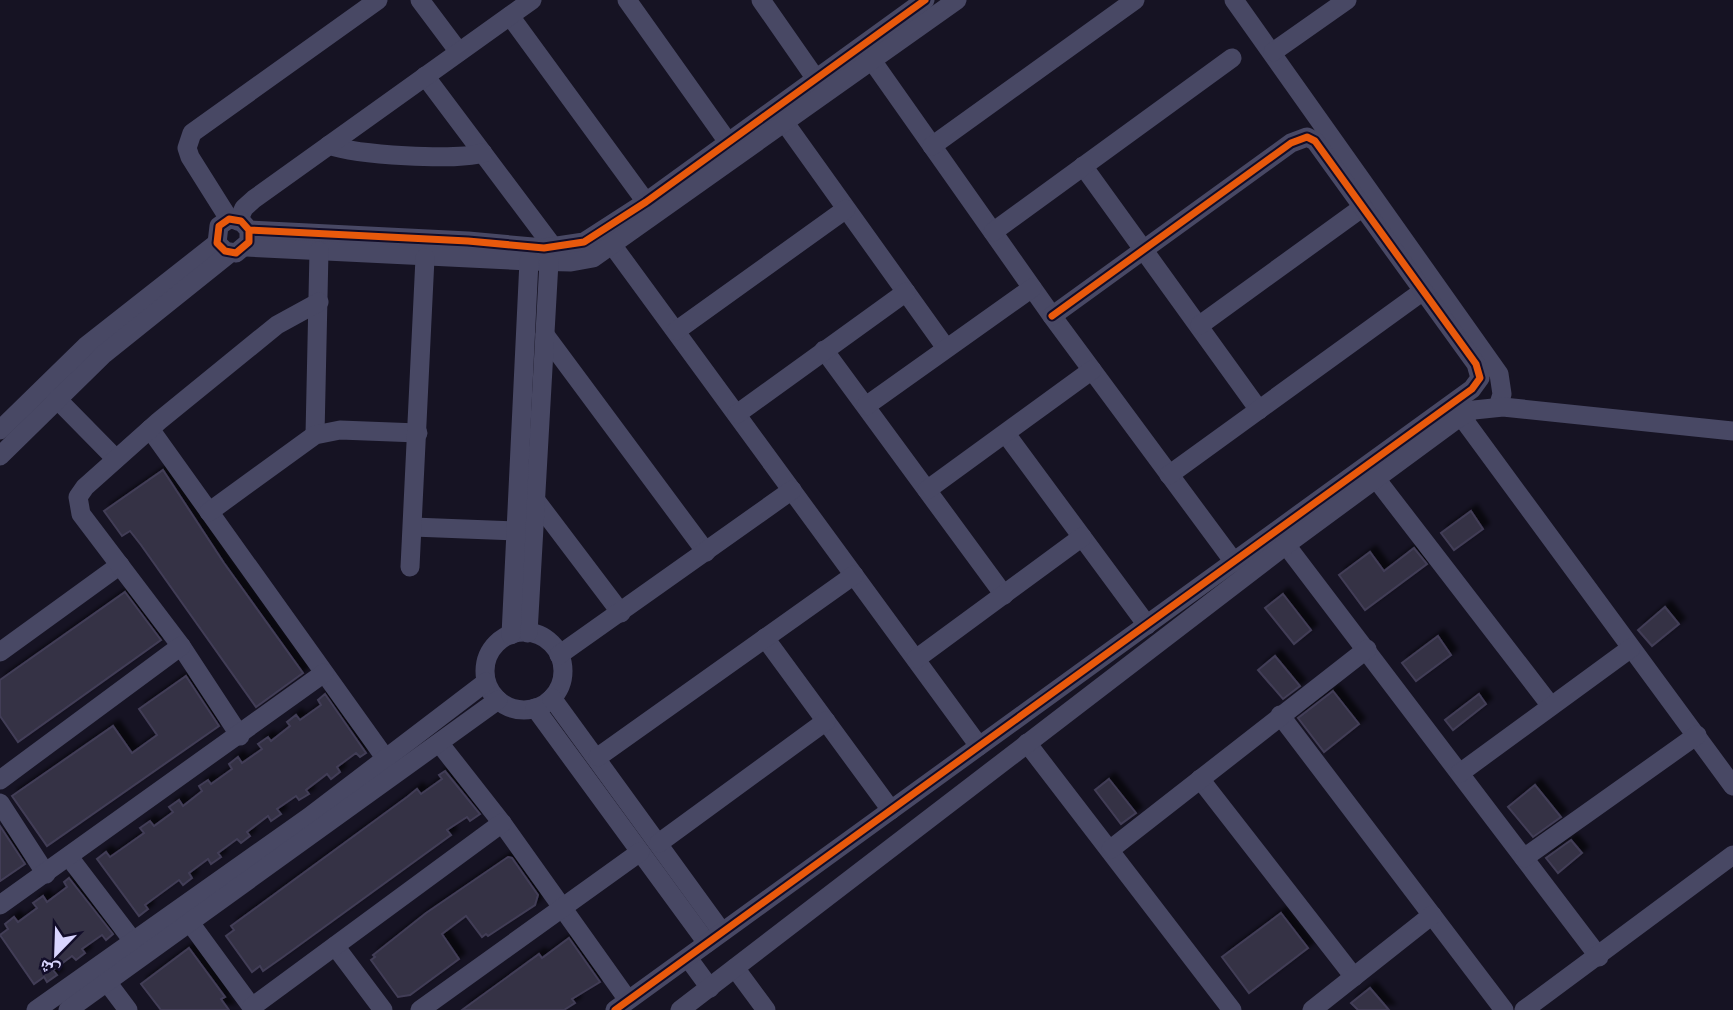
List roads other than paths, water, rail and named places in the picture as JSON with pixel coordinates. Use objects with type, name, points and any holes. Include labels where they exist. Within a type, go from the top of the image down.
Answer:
[{"type":"street","points":[[235,236],[190,157],[187,148],[192,133],[378,0]]},
{"type":"street","points":[[420,0],[459,52]]},
{"type":"street","points":[[0,456],[165,293],[235,236],[249,203],[532,0]]},
{"type":"street","points":[[627,0],[728,142]]},
{"type":"street","points":[[761,0],[816,79]]},
{"type":"street","points":[[235,236],[582,261],[613,246],[785,123],[925,0]]},
{"type":"street","points":[[235,236],[319,251],[425,258],[544,257],[594,238],[816,79],[867,53],[957,0]]},
{"type":"street","points":[[932,146],[1135,0]]},
{"type":"street","points":[[1234,0],[1499,374],[1502,394],[1498,407]]},
{"type":"street","points":[[1273,52],[1347,0]]},
{"type":"street","points":[[510,16],[646,202]]},
{"type":"street","points":[[867,53],[1052,316],[1234,562]]},
{"type":"street","points":[[993,232],[1232,58]]},
{"type":"street","points":[[425,76],[483,153],[544,257],[545,335],[537,502],[520,634]]},
{"type":"street","points":[[785,123],[946,348]]},
{"type":"street","points":[[440,744],[564,906],[621,1005],[1477,385],[1480,378],[1476,364],[1315,141],[1298,138],[1052,316]]},
{"type":"street","points":[[329,145],[367,152],[459,156],[483,153]]},
{"type":"street","points":[[1083,166],[1259,410]]},
{"type":"street","points":[[1200,325],[1363,208]]},
{"type":"street","points":[[676,331],[846,209]]},
{"type":"street","points":[[613,246],[979,746]]},
{"type":"street","points":[[315,435],[319,251]]},
{"type":"street","points":[[520,634],[518,531],[544,257]]},
{"type":"street","points":[[410,566],[425,258]]},
{"type":"street","points":[[866,407],[1032,288]]},
{"type":"street","points":[[1169,475],[1423,291]]},
{"type":"street","points":[[737,414],[906,292]]},
{"type":"street","points":[[0,430],[86,346],[165,293]]},
{"type":"street","points":[[240,736],[181,646],[81,514],[77,503],[80,491],[150,429],[277,325],[319,302]]},
{"type":"street","points":[[545,335],[706,552]]},
{"type":"street","points":[[824,351],[1004,595]]},
{"type":"street","points":[[927,490],[1092,370]]},
{"type":"street","points":[[57,398],[116,459]]},
{"type":"street","points":[[680,1010],[1286,545],[1461,416],[1498,407],[1733,431]]},
{"type":"street","points":[[1461,416],[1733,786]]},
{"type":"street","points":[[150,429],[386,759]]},
{"type":"street","points":[[209,512],[315,435],[340,430],[418,433]]},
{"type":"street","points":[[1006,434],[1147,625]]},
{"type":"street","points":[[1377,480],[1551,706]]},
{"type":"street","points":[[559,655],[792,490]]},
{"type":"street","points":[[537,502],[621,613]]},
{"type":"street","points":[[413,527],[518,531]]},
{"type":"street","points":[[916,659],[1083,537]]},
{"type":"street","points":[[1286,545],[1599,957]]},
{"type":"street","points":[[0,652],[120,565]]},
{"type":"street","points":[[598,757],[854,575]]},
{"type":"street","points":[[520,634],[550,642],[559,655],[561,682],[552,698],[535,708],[512,708],[498,700],[486,682],[485,666],[491,650],[520,634]]},
{"type":"street","points":[[765,638],[891,810]]},
{"type":"street","points":[[0,755],[6,776],[181,646]]},
{"type":"street","points":[[1460,773],[1631,648]]},
{"type":"street","points":[[1111,849],[1367,649]]},
{"type":"street","points":[[0,905],[240,736],[324,673]]},
{"type":"street","points":[[68,1010],[191,924],[314,823],[386,759],[486,682]]},
{"type":"street","points":[[552,698],[659,843],[714,938]]},
{"type":"street","points":[[36,1010],[133,941],[440,744],[498,700]]},
{"type":"street","points":[[535,708],[640,852],[714,938]]},
{"type":"street","points":[[1280,715],[1504,1010]]},
{"type":"street","points":[[659,843],[825,721]]},
{"type":"street","points":[[1524,858],[1697,735]]},
{"type":"street","points":[[1027,743],[1232,1010]]},
{"type":"street","points":[[1200,779],[1354,977]]},
{"type":"street","points":[[0,803],[46,874]]},
{"type":"street","points":[[191,924],[253,1009],[502,823]]},
{"type":"street","points":[[420,1010],[640,852]]},
{"type":"street","points":[[1524,1010],[1599,957],[1733,855]]},
{"type":"street","points":[[69,857],[133,941]]},
{"type":"street","points":[[1312,1010],[1432,915]]},
{"type":"street","points":[[335,946],[383,1010]]},
{"type":"street","points":[[688,958],[710,988]]},
{"type":"street","points":[[735,968],[766,1010]]},
{"type":"street","points":[[107,982],[128,1010]]}]
